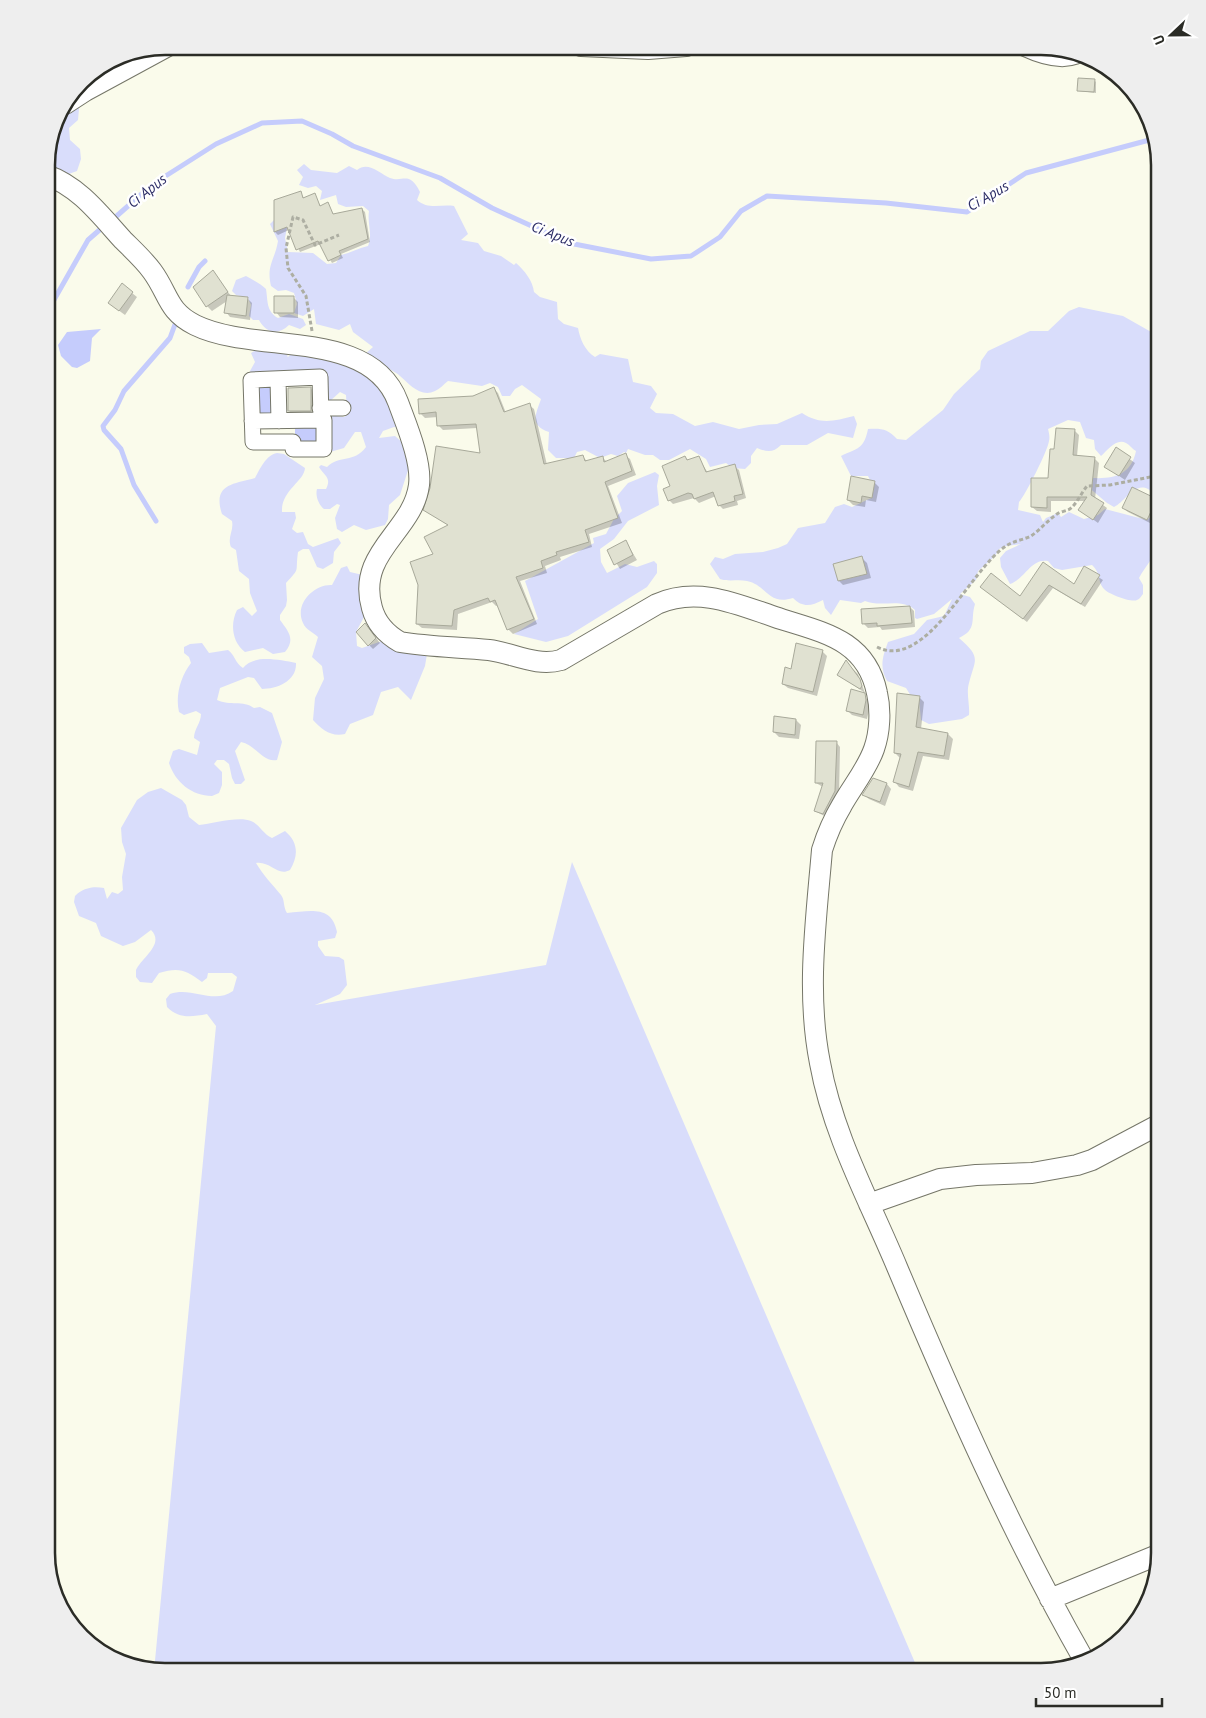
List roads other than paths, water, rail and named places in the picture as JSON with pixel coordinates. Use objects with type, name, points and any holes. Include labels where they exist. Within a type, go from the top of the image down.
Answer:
[{"type":"street","points":[[82,93],[149,56]]},
{"type":"street","points":[[55,178],[80,194],[152,270],[178,316],[197,326],[219,334],[252,341],[344,354],[362,361],[388,382],[398,401],[419,469],[419,486],[409,512],[372,567],[370,602],[374,614],[389,636],[400,642],[489,650],[542,663],[553,662],[561,660],[657,604],[668,599],[693,596],[727,601],[834,638],[856,651],[867,666],[876,687],[879,704],[878,728],[874,749],[829,830],[822,850],[812,992],[819,1063],[827,1094],[868,1204],[936,1361],[1050,1599],[1081,1655]]},
{"type":"street","points":[[278,379],[285,421],[293,442],[293,449],[324,449],[324,420],[320,414],[320,377],[252,380],[253,442],[293,442]]},
{"type":"street","points":[[252,421],[285,421],[343,408]]},
{"type":"street","points":[[868,1204],[940,1179],[976,1175],[1032,1173],[1077,1165],[1092,1160],[1151,1129]]},
{"type":"street","points":[[1050,1599],[1151,1558]]},
{"type":"waterway","name":"Ci Apus","points":[[111,221],[153,184],[216,144],[262,123],[302,121],[332,134],[353,146],[440,178],[492,208],[569,243],[651,259],[691,256],[720,237],[741,211],[767,196],[886,203],[967,212],[1026,173],[1148,140]]},
{"type":"waterway","name":"Ci Apus","points":[[55,298],[88,240],[104,226]]},
{"type":"waterway","points":[[188,287],[199,267],[205,261]]},
{"type":"waterway","points":[[156,521],[134,485],[121,449],[104,430],[103,426],[115,410],[124,391],[170,338],[177,319]]}]
